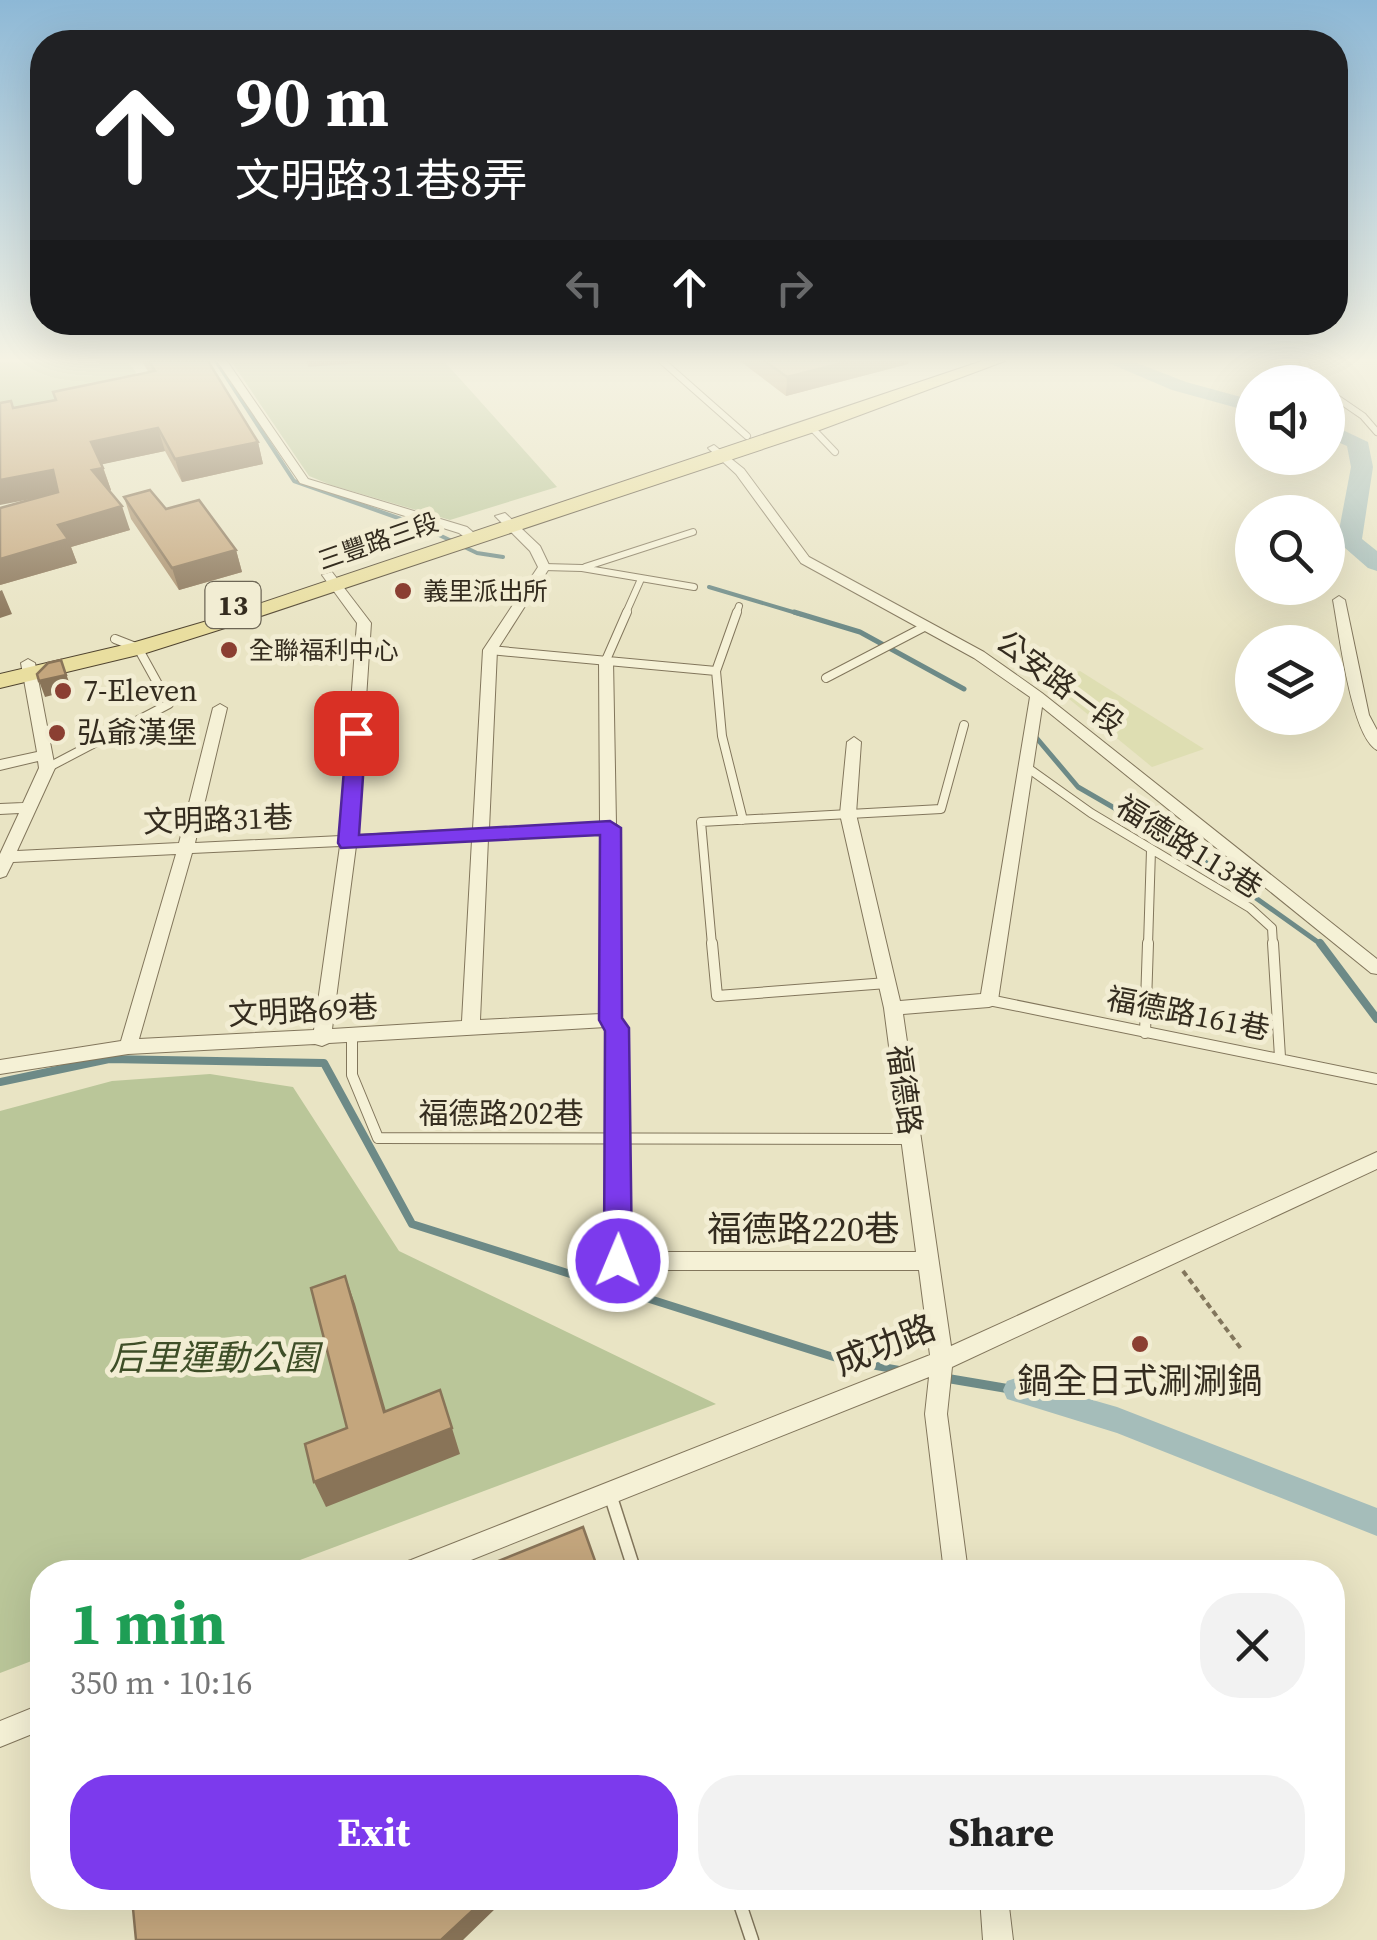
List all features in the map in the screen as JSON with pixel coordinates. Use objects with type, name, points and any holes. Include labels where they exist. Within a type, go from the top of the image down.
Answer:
[{"type":"main road","name":"三豐路三段","points":[[0,668],[30,669],[138,648],[333,579],[720,452]]},
{"type":"main road","name":"三豐路三段","points":[[0,682],[114,639],[333,579]]},
{"type":"street","points":[[284,452],[304,481],[468,534]]},
{"type":"street","name":"公安路一段","points":[[720,452],[783,538],[805,560],[979,656],[1037,696],[1376,963]]},
{"type":"street","points":[[471,1028],[490,650],[544,567],[536,548],[506,521]]},
{"type":"street","points":[[322,1038],[348,843],[364,622],[333,579]]},
{"type":"street","points":[[1340,605],[1362,716],[1377,745]]},
{"type":"street","points":[[606,660],[610,1020],[617,1028],[620,1139]]},
{"type":"street","points":[[4,864],[46,762],[30,669]]},
{"type":"street","points":[[989,1000],[1037,696]]},
{"type":"street","points":[[128,1046],[186,848],[220,708]]},
{"type":"street","points":[[854,742],[848,814],[893,1008]]},
{"type":"street","points":[[0,765],[46,762]]},
{"type":"street","points":[[0,808],[28,808]]},
{"type":"street","name":"文明路31巷","points":[[4,864],[186,848],[610,828]]},
{"type":"street","name":"福德路","points":[[954,1560],[936,1414],[942,1361],[893,1008],[989,1000]]},
{"type":"street","name":"文明路69巷","points":[[0,1067],[128,1046],[610,1020]]},
{"type":"street","name":"福德路220巷","points":[[620,1139],[618,1261],[929,1261]]},
{"type":"street","name":"成功路","points":[[442,1560],[942,1361],[1377,1160]]},
{"type":"street","points":[[0,1734],[30,1722]]},
{"type":"street","points":[[995,1910],[998,1940]]},
{"type":"lane","points":[[582,568],[693,532]]},
{"type":"lane","points":[[544,567],[582,568],[694,586]]},
{"type":"lane","points":[[606,660],[641,579]]},
{"type":"lane","points":[[738,606],[716,671],[722,736],[744,820]]},
{"type":"lane","points":[[826,678],[926,626]]},
{"type":"lane","points":[[46,762],[169,704],[138,648],[114,639]]},
{"type":"lane","points":[[490,650],[716,671]]},
{"type":"lane","points":[[887,983],[717,996],[701,822],[942,809],[964,725]]},
{"type":"lane","name":"福德路113巷","points":[[1025,766],[1151,850],[1250,908],[1272,928],[1280,1056]]},
{"type":"lane","points":[[1145,1033],[1151,850]]},
{"type":"lane","name":"福德路161巷","points":[[989,1000],[1280,1056],[1377,1079]]},
{"type":"lane","name":"福德路202巷","points":[[352,1036],[352,1076],[378,1138],[911,1139]]},
{"type":"lane","points":[[610,1494],[631,1560]]},
{"type":"lane","points":[[742,1910],[752,1940]]},
{"type":"path","points":[[1171,1255],[1242,1350]]},
{"type":"green space","points":[[292,452],[525,452],[557,487],[450,520],[309,476]]},
{"type":"green space","points":[[1080,671],[1204,749],[1152,767],[1046,680]]},
{"type":"green space","name":"后里運動公園","points":[[210,1074],[293,1087],[399,1251],[716,1404],[300,1560],[30,1560],[30,1662],[0,1673],[0,1111],[112,1081]]},
{"type":"building","points":[[0,452],[95,452],[103,468],[92,470],[122,506],[58,525],[68,539],[0,559],[0,508],[58,492],[53,470],[0,480]]},
{"type":"building","points":[[171,452],[211,452],[175,459]]},
{"type":"building","points":[[150,490],[166,509],[199,500],[236,550],[172,568],[124,497]]},
{"type":"building","points":[[61,660],[66,675],[39,681],[37,674],[48,663]]},
{"type":"building","points":[[345,1276],[384,1412],[440,1390],[452,1428],[314,1482],[305,1444],[347,1428],[311,1288]]},
{"type":"building","points":[[583,1527],[595,1560],[501,1560]]},
{"type":"building","points":[[133,1910],[473,1910],[441,1940],[136,1940]]},
{"type":"waterway","points":[[275,452],[294,481],[418,525],[477,553],[503,557]]},
{"type":"waterway","points":[[1359,452],[1362,467],[1349,541],[1377,563]]},
{"type":"waterway","points":[[709,587],[803,615]]},
{"type":"waterway","points":[[794,612],[860,632],[964,689]]},
{"type":"waterway","points":[[1034,735],[1078,787],[1194,854],[1321,944]]},
{"type":"waterway","points":[[1321,944],[1377,1019]]},
{"type":"waterway","points":[[0,1082],[109,1059],[324,1063],[412,1224],[843,1360],[899,1370]]},
{"type":"waterway","points":[[945,1378],[1016,1390]]},
{"type":"waterway","points":[[1016,1390],[1117,1420],[1377,1522]]},
{"type":"place","name":"義里派出所","points":[[403,591]]},
{"type":"place","name":"全聯福利中心","points":[[229,650]]},
{"type":"place","name":"7-Eleven","points":[[63,691]]},
{"type":"place","name":"弘爺漢堡","points":[[57,733]]},
{"type":"place","name":"鍋全日式涮涮鍋","points":[[1140,1344]]},
{"type":"route","points":[[356,733],[348,843],[610,828],[610,1020],[617,1028],[620,1139],[618,1261]]}]
